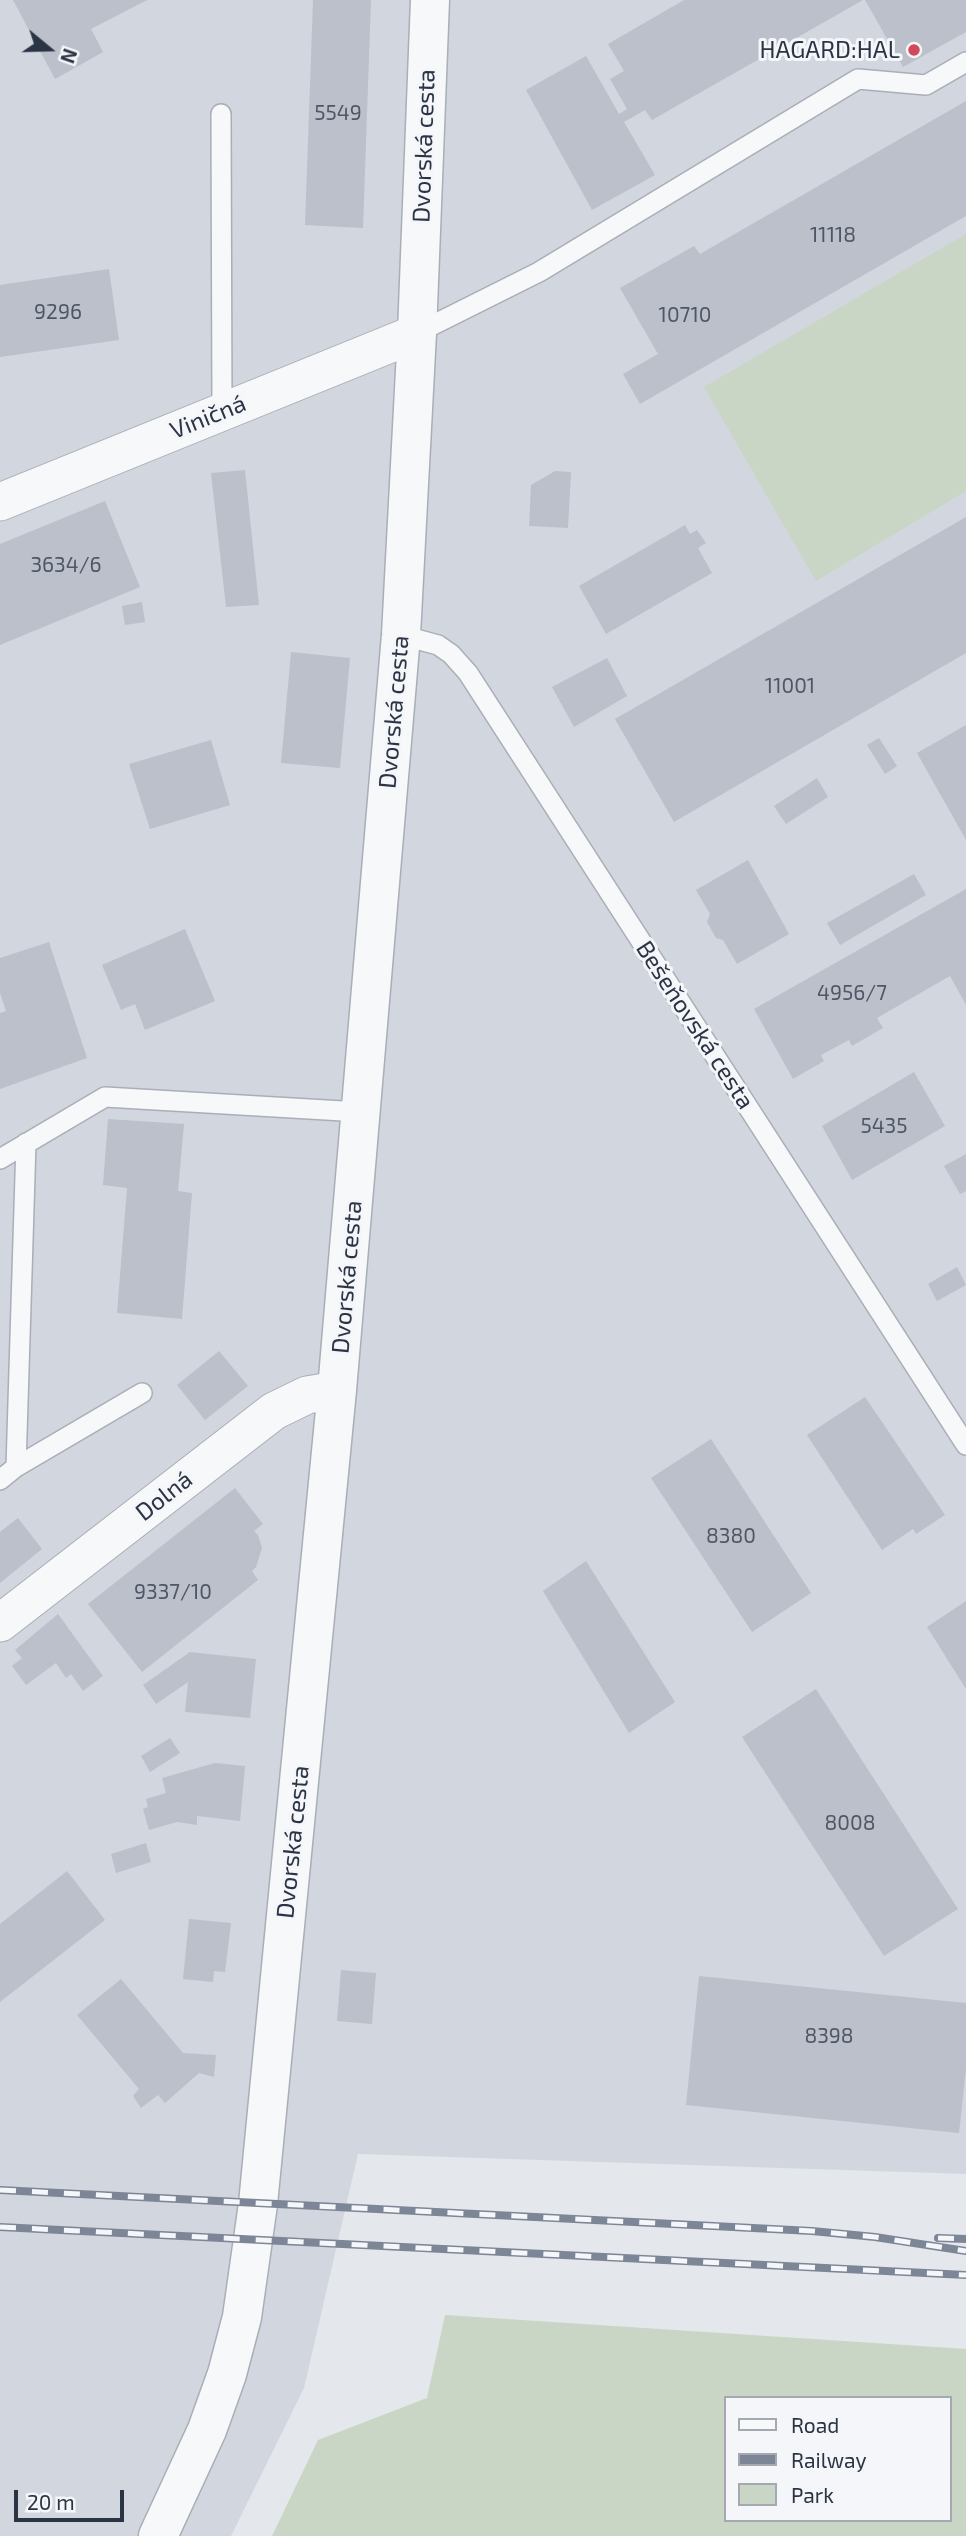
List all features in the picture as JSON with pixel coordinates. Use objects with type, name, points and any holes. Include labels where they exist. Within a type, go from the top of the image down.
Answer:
[{"type":"street","name":"Dvorská cesta","points":[[158,2536],[206,2430],[227,2374],[242,2317],[254,2240],[337,1390],[401,635],[417,333],[430,0]]},
{"type":"street","name":"Viničná","points":[[0,502],[417,333]]},
{"type":"street","name":"Dolná","points":[[0,1623],[274,1411],[307,1395],[337,1390]]},
{"type":"lane","points":[[417,333],[539,272],[858,79],[926,85],[966,62]]},
{"type":"lane","points":[[221,114],[222,411]]},
{"type":"lane","name":"Bešeňovská cesta","points":[[401,635],[438,645],[451,654],[468,673],[966,1445]]},
{"type":"lane","points":[[0,1159],[105,1097],[360,1112]]},
{"type":"lane","points":[[16,1467],[26,1143]]},
{"type":"lane","points":[[0,1480],[16,1467],[142,1393]]},
{"type":"shaded area","points":[[0,0],[966,0],[966,2174],[358,2154],[304,2388],[231,2536],[0,2536]]},
{"type":"green space","points":[[966,234],[966,491],[816,581],[704,387]]},
{"type":"green space","points":[[445,2315],[966,2349],[966,2536],[272,2536],[318,2440],[427,2398]]},
{"type":"building","points":[[13,0],[147,0],[91,29],[103,52],[55,79]]},
{"type":"building","points":[[313,0],[371,0],[363,228],[305,225]]},
{"type":"building","points":[[684,0],[863,0],[652,120],[645,110],[624,122],[655,175],[592,210],[526,90],[586,56],[619,114],[627,109],[610,79],[624,71],[608,44]]},
{"type":"building","name":"HAGARD:HAL","points":[[865,0],[966,0],[966,32],[903,67]]},
{"type":"building","points":[[966,101],[966,216],[640,404],[623,374],[658,354],[620,288],[694,246],[700,254]]},
{"type":"building","points":[[109,269],[119,340],[0,357],[0,285]]},
{"type":"building","points":[[245,470],[259,605],[226,607],[211,473]]},
{"type":"building","points":[[555,471],[571,472],[568,528],[529,526],[531,485]]},
{"type":"building","points":[[105,501],[140,587],[0,645],[0,544]]},
{"type":"building","points":[[966,517],[966,653],[674,822],[615,719]]},
{"type":"building","points":[[685,525],[690,534],[697,530],[706,543],[698,548],[712,573],[606,634],[579,586]]},
{"type":"building","points":[[142,602],[145,622],[125,625],[122,606]]},
{"type":"building","points":[[291,652],[350,658],[340,768],[281,763]]},
{"type":"building","points":[[607,658],[627,696],[574,727],[552,687]]},
{"type":"building","points":[[966,725],[966,840],[917,753]]},
{"type":"building","points":[[879,738],[897,766],[885,774],[867,745]]},
{"type":"building","points":[[211,740],[230,805],[150,829],[129,764]]},
{"type":"building","points":[[817,778],[828,797],[786,824],[774,806]]},
{"type":"building","points":[[748,860],[789,934],[737,964],[723,940],[716,938],[707,922],[710,914],[696,890]]},
{"type":"building","points":[[914,874],[926,895],[840,945],[827,923]]},
{"type":"building","points":[[966,889],[966,1005],[950,976],[877,1018],[883,1028],[852,1046],[849,1040],[821,1055],[824,1061],[793,1079],[754,1009]]},
{"type":"building","points":[[185,929],[215,1001],[145,1030],[135,1004],[121,1010],[102,965]]},
{"type":"building","points":[[49,942],[87,1058],[0,1089],[0,1013],[6,1011],[0,993],[0,958]]},
{"type":"building","points":[[914,1072],[945,1126],[852,1180],[822,1126]]},
{"type":"building","points":[[108,1119],[184,1124],[178,1191],[192,1193],[182,1319],[117,1313],[127,1188],[103,1185]]},
{"type":"building","points":[[966,1154],[966,1191],[960,1194],[944,1166]]},
{"type":"building","points":[[957,1267],[966,1285],[937,1301],[928,1284]]},
{"type":"building","points":[[219,1351],[248,1386],[205,1420],[177,1385]]},
{"type":"building","points":[[865,1397],[945,1515],[916,1534],[913,1529],[882,1550],[807,1435]]},
{"type":"building","points":[[711,1439],[811,1593],[752,1632],[651,1478]]},
{"type":"building","points":[[235,1488],[263,1524],[254,1531],[262,1548],[252,1571],[258,1580],[142,1672],[88,1604]]},
{"type":"building","points":[[18,1518],[42,1549],[0,1583],[0,1532]]},
{"type":"building","points":[[586,1561],[675,1702],[629,1733],[543,1591]]},
{"type":"building","points":[[966,1601],[966,1689],[927,1627]]},
{"type":"building","points":[[58,1614],[103,1676],[83,1691],[71,1674],[66,1678],[56,1663],[26,1685],[12,1666],[22,1658],[15,1650]]},
{"type":"building","points":[[190,1652],[256,1659],[250,1718],[185,1712],[188,1682],[156,1704],[143,1685]]},
{"type":"building","points":[[816,1689],[958,1909],[884,1956],[742,1737]]},
{"type":"building","points":[[170,1738],[180,1753],[150,1772],[141,1756]]},
{"type":"building","points":[[215,1763],[245,1766],[240,1821],[197,1816],[197,1825],[177,1822],[149,1830],[143,1809],[148,1807],[146,1799],[166,1793],[162,1778]]},
{"type":"building","points":[[146,1843],[151,1862],[116,1873],[111,1854]]},
{"type":"building","points":[[67,1871],[105,1920],[0,2002],[0,1924]]},
{"type":"building","points":[[189,1919],[231,1923],[225,1972],[214,1971],[213,1982],[183,1979]]},
{"type":"building","points":[[341,1970],[376,1973],[372,2024],[337,2021]]},
{"type":"building","points":[[699,1976],[966,2003],[966,2069],[959,2133],[686,2105]]},
{"type":"building","points":[[121,1979],[183,2053],[216,2055],[214,2077],[199,2073],[165,2103],[158,2095],[141,2108],[133,2096],[139,2089],[77,2015]]},
{"type":"railway","points":[[0,2190],[812,2231],[875,2237],[966,2251]]},
{"type":"railway","points":[[0,2227],[966,2275]]},
{"type":"railway","points":[[938,2238],[966,2239]]},
{"type":"place","name":"HAGARD:HAL","points":[[914,50]]}]
